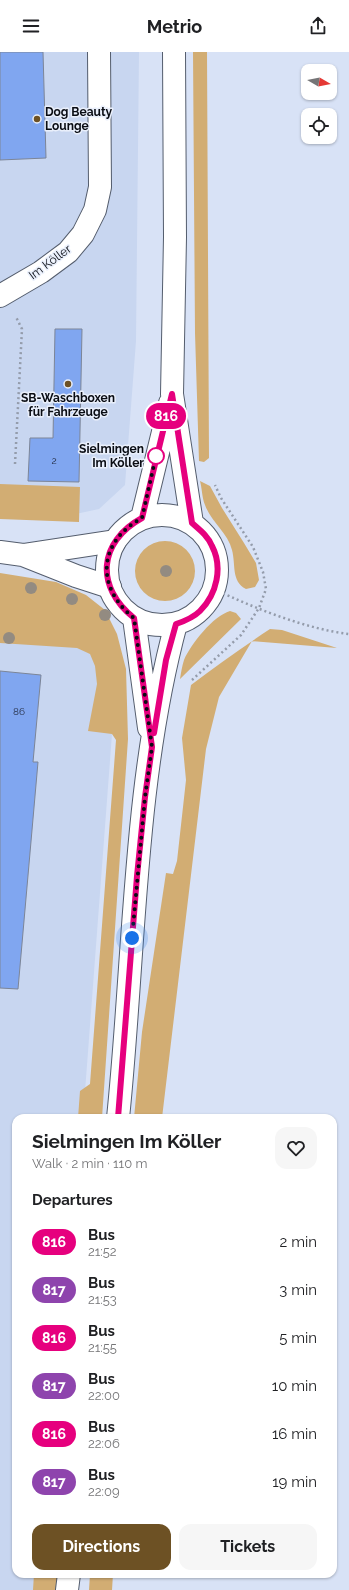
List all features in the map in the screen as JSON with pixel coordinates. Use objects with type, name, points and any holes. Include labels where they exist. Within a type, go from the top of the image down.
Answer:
[{"type":"main road","name":"Im Köller","points":[[3,294],[41,272],[68,252],[83,234],[95,210],[100,187],[99,52]]},
{"type":"main road","points":[[174,52],[175,237],[172,394],[192,523]]},
{"type":"main road","points":[[142,518],[172,394]]},
{"type":"main road","points":[[155,515],[168,515],[180,517],[192,523],[208,539],[212,545],[217,560],[218,575],[214,589],[208,601],[200,612],[189,619],[176,624],[154,625],[134,618],[123,610],[115,599],[107,575],[107,563],[115,541],[122,532],[142,518],[155,515]]},
{"type":"main road","points":[[23,555],[115,541]]},
{"type":"main road","points":[[0,552],[23,555],[76,576],[110,587]]},
{"type":"main road","points":[[134,618],[152,747]]},
{"type":"main road","points":[[118,1114],[137,876],[145,797],[166,660],[176,624]]},
{"type":"main road","points":[[67,1590],[68,1578]]},
{"type":"path","points":[[3,294],[22,329],[15,464]]},
{"type":"path","points":[[183,470],[208,471],[221,498],[253,547],[263,572],[266,589],[259,608],[241,635],[190,682]]},
{"type":"path","points":[[214,589],[259,608],[301,623],[349,634]]},
{"type":"shaded area","points":[[0,52],[139,52],[136,341],[125,485],[99,509],[71,515],[0,506]]},
{"type":"shaded area","points":[[193,52],[207,52],[209,458],[204,462],[199,461],[195,333]]},
{"type":"shaded area","points":[[200,481],[210,486],[256,563],[259,580],[255,587],[246,589],[238,582],[230,544],[211,517],[205,505]]},
{"type":"shaded area","points":[[0,484],[80,487],[79,522],[0,519]]},
{"type":"shaded area","points":[[159,541],[171,541],[182,546],[190,554],[195,565],[193,583],[182,596],[171,601],[159,601],[148,596],[140,588],[135,577],[135,565],[140,554],[148,546]]},
{"type":"shaded area","points":[[0,573],[56,582],[86,595],[105,610],[117,634],[126,669],[128,739],[102,1114],[78,1114],[80,1091],[90,1084],[116,740],[112,734],[88,731],[97,684],[95,666],[90,654],[77,648],[0,643]]},
{"type":"shaded area","points":[[0,582],[91,622],[112,734],[83,1114],[12,1114],[12,1578],[45,1578],[44,1590],[0,1590]]},
{"type":"shaded area","points":[[230,611],[236,613],[241,619],[180,679],[184,660],[197,639],[210,624],[223,614]]},
{"type":"shaded area","points":[[270,629],[282,630],[337,648],[252,641]]},
{"type":"shaded area","points":[[252,641],[219,697],[206,749],[162,1114],[134,1114],[142,1032],[166,873],[173,874],[177,861],[186,780],[182,738],[191,685]]},
{"type":"shaded area","points":[[34,1578],[58,1578],[57,1590],[33,1590]]},
{"type":"shaded area","points":[[90,1578],[113,1578],[112,1590],[89,1590]]},
{"type":"building","points":[[0,52],[43,52],[46,158],[0,160]]},
{"type":"building","points":[[55,329],[82,329],[79,482],[28,481],[30,438],[53,438]]},
{"type":"building","points":[[0,671],[41,675],[33,762],[38,762],[18,989],[0,988]]},
{"type":"bus line","name":"816","points":[[118,1114],[137,876],[152,747],[134,618],[123,610],[115,599],[107,575],[107,563],[115,541],[122,532],[142,518],[172,394],[192,523],[203,533],[212,545],[217,560],[218,575],[214,589],[200,612],[189,619],[176,624],[166,660],[154,733]]},
{"type":"place","name":"Dog Beauty Lounge","points":[[37,119]]},
{"type":"place","name":"SB-Waschboxen für Fahrzeuge","points":[[68,384]]},
{"type":"place","name":"Sielmingen Im Köller","points":[[156,456]]},
{"type":"route","points":[[132,938],[145,797],[152,747],[134,618],[123,610],[115,599],[107,575],[107,563],[115,541],[122,532],[142,518],[156,456]]}]
